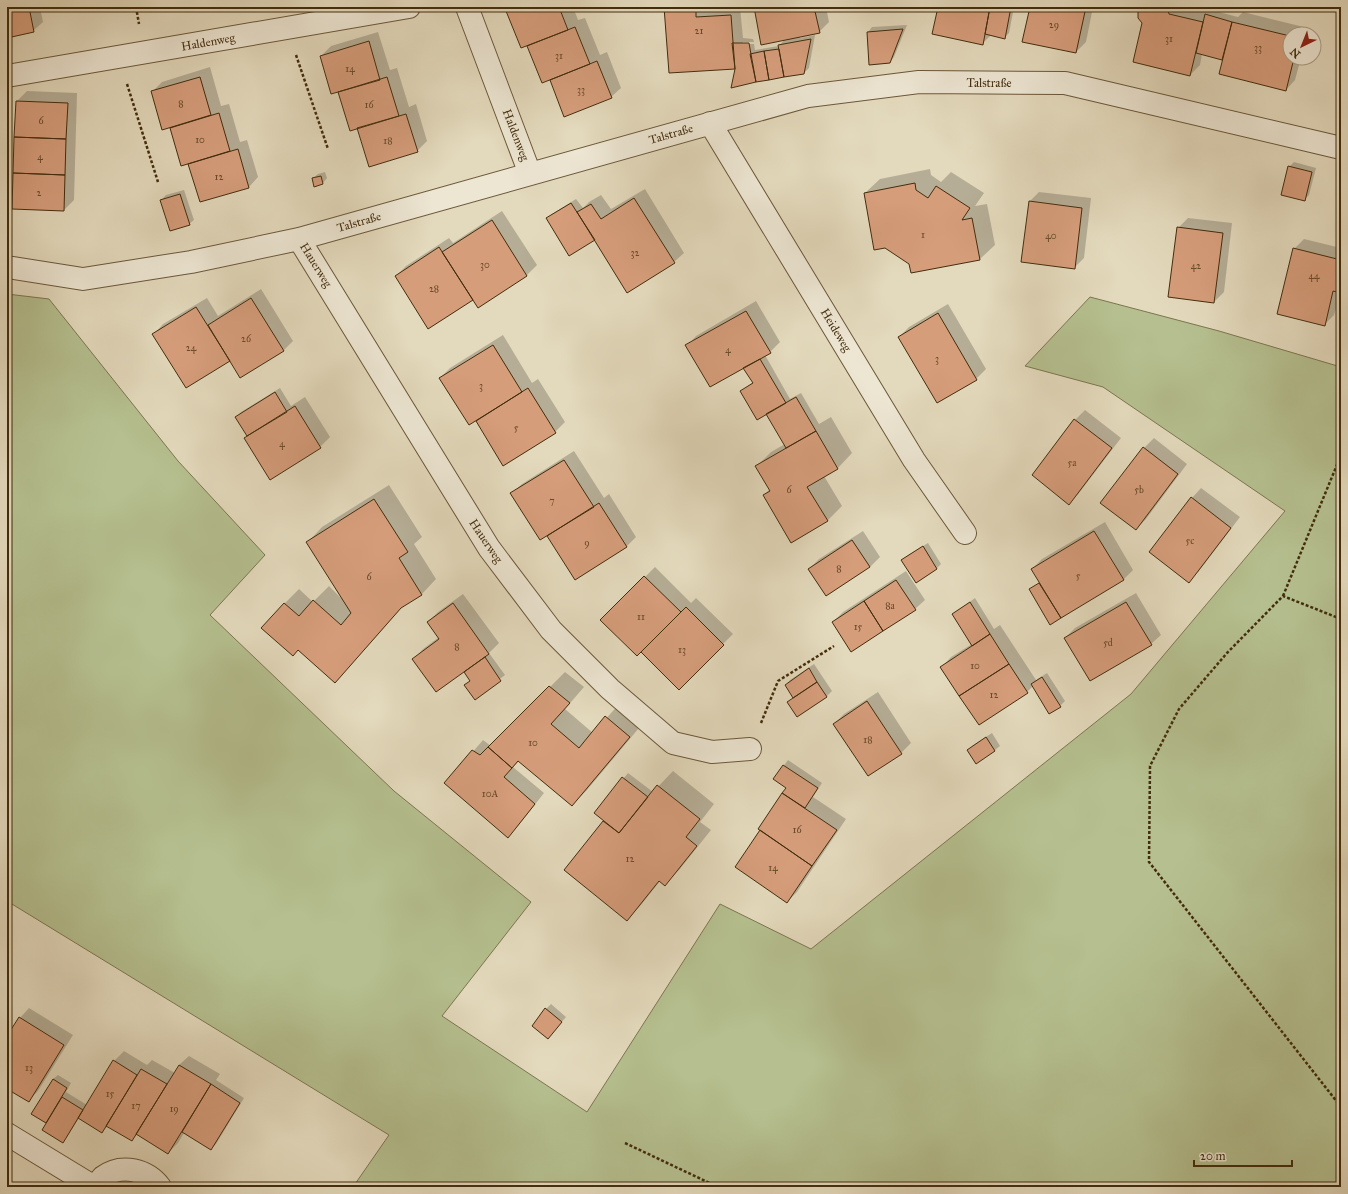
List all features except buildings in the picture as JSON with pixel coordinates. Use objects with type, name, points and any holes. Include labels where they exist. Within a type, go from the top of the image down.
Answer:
[{"type":"street","name":"Haldenweg","points":[[7,76],[409,7]]},
{"type":"street","name":"Haldenweg","points":[[467,7],[530,174]]},
{"type":"street","name":"Talstraße","points":[[7,267],[83,279],[191,262],[299,239],[808,96],[919,82],[1065,83],[1341,148]]},
{"type":"street","name":"Heideweg","points":[[710,124],[914,460],[966,533]]},
{"type":"street","name":"Hauerweg","points":[[299,239],[489,548],[551,630],[610,689],[673,743],[712,752],[750,749]]},
{"type":"street","points":[[7,1134],[94,1187],[104,1177],[116,1171],[129,1169],[142,1172],[153,1179],[160,1187]]},
{"type":"path","points":[[287,28],[328,149]]},
{"type":"path","points":[[119,57],[158,182]]},
{"type":"path","points":[[1341,455],[1283,596],[1227,653],[1179,709],[1150,766],[1148,862],[1341,1107]]},
{"type":"path","points":[[1283,596],[1341,619]]},
{"type":"path","points":[[750,749],[778,681],[834,646]]},
{"type":"path","points":[[625,1143],[718,1187]]},
{"type":"green space","points":[[7,294],[49,299],[178,461],[265,555],[210,615],[394,791],[531,902],[442,1016],[587,1112],[720,904],[811,949],[1131,694],[1285,511],[1103,387],[1025,366],[1090,297],[1219,331],[1341,367],[1341,1187],[353,1187],[389,1135],[7,901]]}]
